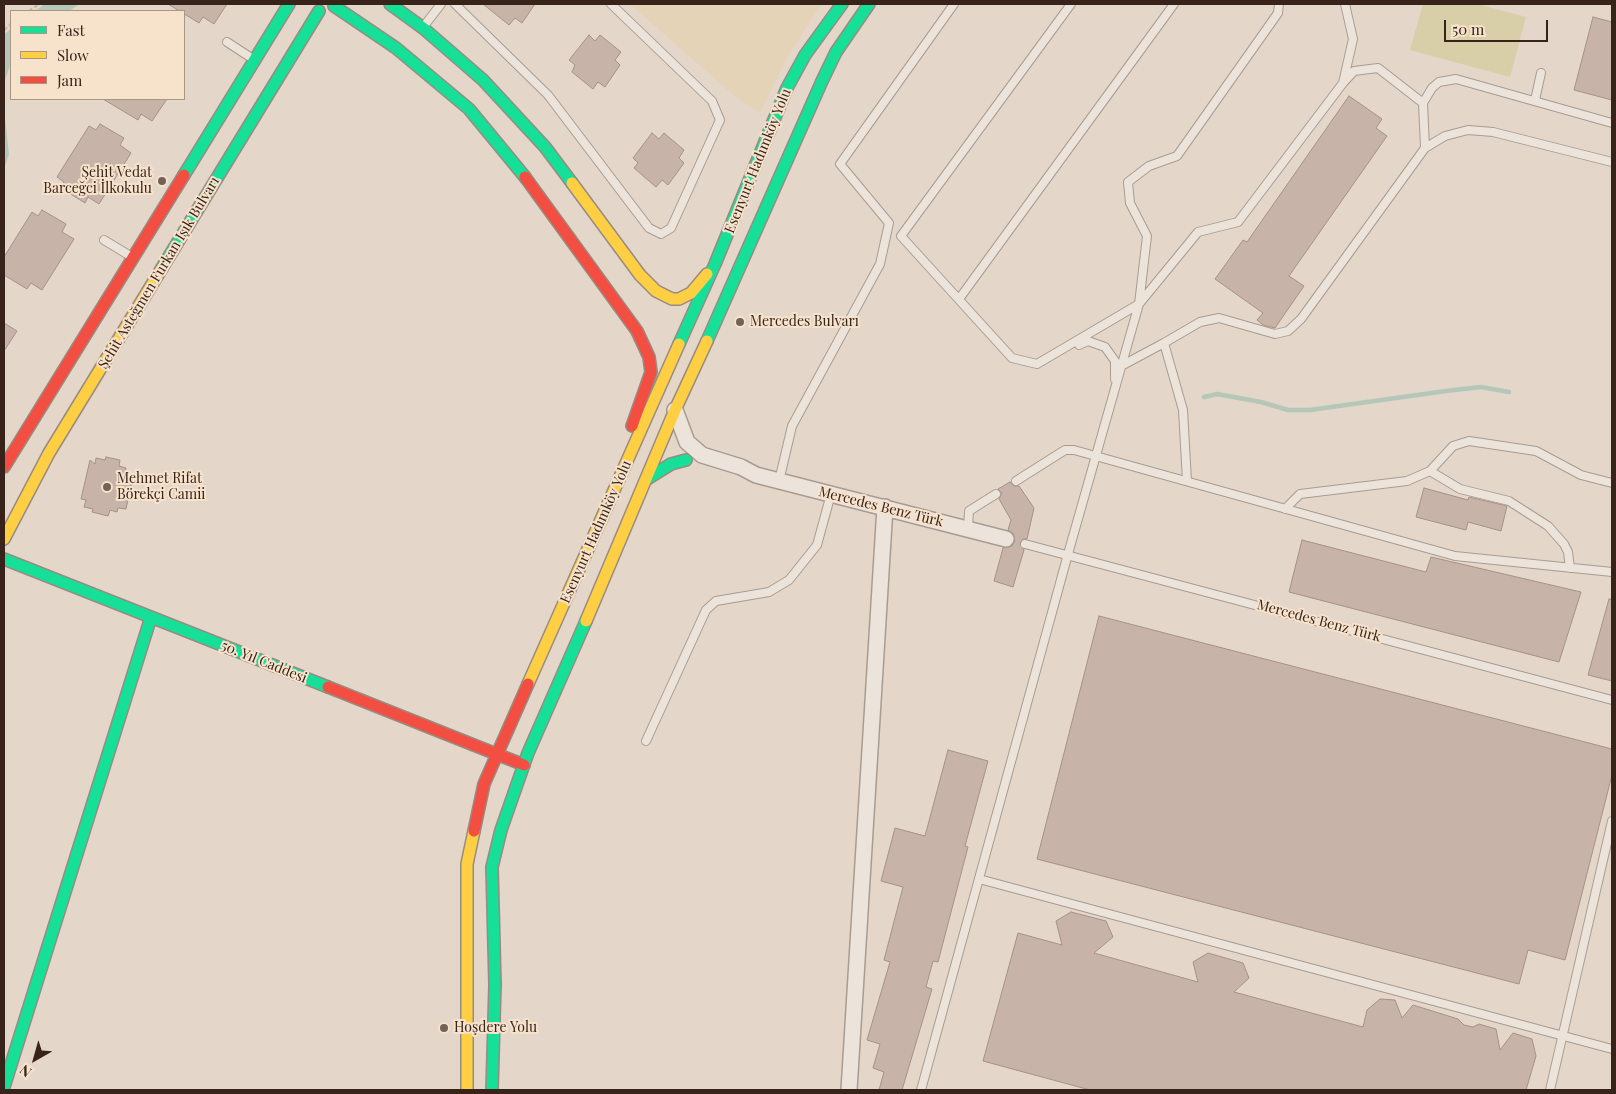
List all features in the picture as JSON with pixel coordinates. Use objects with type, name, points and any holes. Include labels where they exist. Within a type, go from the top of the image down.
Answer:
[{"type":"main road","points":[[4,467],[13,446],[289,4]]},
{"type":"main road","name":"Esenyurt Hadımköy Yolu","points":[[492,1090],[494,985],[492,867],[500,830],[524,765],[647,479],[654,432],[715,264],[787,88],[805,55],[842,4]]},
{"type":"main road","name":"Esenyurt Hadımköy Yolu","points":[[466,1090],[467,864],[484,784],[631,455],[676,410],[742,266],[822,81],[836,52],[869,4]]},
{"type":"main road","points":[[305,7],[319,11],[335,5],[396,48],[443,85],[475,115],[513,160],[637,331],[648,352],[651,372],[633,423],[631,455]]},
{"type":"main road","points":[[394,5],[483,80],[545,147],[640,275],[656,291],[672,299],[686,296],[715,264]]},
{"type":"main road","name":"Şehit Asteğmen Furkan Işık Bulvarı","points":[[4,538],[49,453],[319,11]]},
{"type":"main road","points":[[647,479],[671,464],[686,460]]},
{"type":"main road","points":[[4,538],[4,552]]},
{"type":"main road","name":"50. Yıl Caddesi","points":[[4,559],[524,765]]},
{"type":"main road","points":[[4,1087],[151,617]]},
{"type":"street","name":"Mercedes Benz Türk","points":[[676,410],[687,442],[702,455],[756,475],[1006,539]]},
{"type":"street","name":"Mercedes Benz Türk","points":[[654,432],[686,460],[745,476],[756,475]]},
{"type":"street","points":[[850,1090],[885,508]]},
{"type":"lane","points":[[423,28],[441,4]]},
{"type":"lane","points":[[455,4],[548,95],[648,228],[661,234],[671,228],[720,120],[712,101],[611,4]]},
{"type":"lane","points":[[779,481],[792,426],[880,264],[889,223],[840,164],[954,4]]},
{"type":"lane","points":[[1071,4],[901,236],[1012,358],[1038,364],[1060,352],[1139,304],[1198,232],[1238,222],[1354,71],[1378,68],[1423,103]]},
{"type":"lane","points":[[959,298],[1174,4]]},
{"type":"lane","points":[[921,1090],[1068,554],[1139,304],[1147,236],[1130,203],[1128,182],[1149,166],[1177,156],[1278,13],[1279,4]]},
{"type":"lane","points":[[1343,83],[1353,39],[1345,4]]},
{"type":"lane","points":[[227,42],[254,60]]},
{"type":"lane","points":[[1535,100],[1541,73]]},
{"type":"lane","points":[[1425,148],[1423,103],[1432,88],[1439,82],[1456,79],[1612,123]]},
{"type":"lane","points":[[1121,366],[1200,322],[1219,318],[1274,334],[1288,331],[1301,319],[1425,148],[1445,136],[1468,130],[1493,132],[1612,162]]},
{"type":"lane","points":[[104,240],[132,257]]},
{"type":"lane","points":[[1060,352],[1088,341],[1105,347],[1115,361],[1115,389]]},
{"type":"lane","points":[[1164,343],[1183,410],[1187,481]]},
{"type":"lane","points":[[1285,509],[1300,494],[1407,481],[1430,472],[1453,446],[1468,441],[1536,451],[1581,475],[1612,482]]},
{"type":"lane","points":[[1016,481],[1065,450],[1074,450],[1455,556],[1612,572]]},
{"type":"lane","points":[[1430,472],[1460,489],[1509,501],[1548,526],[1564,544],[1568,552],[1570,568]]},
{"type":"lane","points":[[646,741],[706,610],[716,602],[769,592],[789,580],[817,545],[831,494]]},
{"type":"lane","points":[[968,528],[969,511],[996,494]]},
{"type":"lane","name":"Mercedes Benz Türk","points":[[1025,544],[1612,700]]},
{"type":"lane","points":[[1550,1090],[1612,821]]},
{"type":"lane","points":[[979,879],[1612,1049]]},
{"type":"shaded area","points":[[45,4],[78,5],[70,10],[36,10]]},
{"type":"shaded area","points":[[630,4],[821,4],[787,58],[760,113],[739,100]]},
{"type":"shaded area","points":[[1423,4],[1477,4],[1526,17],[1510,77],[1410,50]]},
{"type":"shaded area","points":[[10,30],[10,66],[4,83],[4,34]]},
{"type":"shaded area","points":[[4,110],[9,154],[4,169]]},
{"type":"building","points":[[168,4],[227,4],[214,24],[203,17],[199,23],[185,14],[185,10],[178,10]]},
{"type":"building","points":[[483,4],[535,4],[522,23],[515,18],[509,25]]},
{"type":"building","points":[[1593,17],[1612,22],[1612,100],[1574,90]]},
{"type":"building","points":[[589,35],[595,41],[600,35],[621,52],[615,60],[620,65],[605,87],[598,82],[593,89],[572,72],[575,65],[569,60]]},
{"type":"building","points":[[1349,96],[1382,119],[1376,128],[1387,136],[1289,276],[1304,286],[1275,328],[1263,325],[1257,320],[1263,313],[1215,279],[1243,240],[1247,242]]},
{"type":"building","points":[[105,100],[166,100],[152,121],[141,114],[138,120]]},
{"type":"building","points":[[100,124],[124,138],[120,145],[131,153],[99,204],[88,197],[85,203],[61,188],[64,182],[57,177],[89,126],[96,130]]},
{"type":"building","points":[[652,133],[659,139],[664,133],[684,150],[679,158],[684,163],[668,185],[662,180],[656,187],[634,168],[638,163],[633,158]]},
{"type":"building","points":[[42,210],[66,224],[62,232],[74,239],[42,290],[31,283],[27,289],[4,275],[4,257],[32,212],[38,216]]},
{"type":"building","points":[[4,323],[17,331],[4,351]]},
{"type":"building","name":"Mehmet Rifat Börekçi Camii","points":[[106,457],[120,460],[119,466],[126,468],[124,475],[133,476],[126,509],[118,508],[117,512],[110,510],[108,516],[92,512],[93,509],[84,507],[86,500],[81,499],[90,460],[95,464],[96,458],[105,460]]},
{"type":"building","points":[[1010,482],[1014,486],[1019,486],[1034,508],[1027,539],[1023,539],[1020,543],[1024,550],[1013,587],[994,581],[1003,548],[1012,546],[1015,541],[1013,533],[1008,530],[1011,520],[999,499],[1002,493],[998,489]]},
{"type":"building","points":[[1424,488],[1468,500],[1469,497],[1507,506],[1501,531],[1468,522],[1466,530],[1416,517]]},
{"type":"building","points":[[1302,540],[1426,572],[1431,557],[1581,592],[1559,662],[1289,592]]},
{"type":"building","points":[[1609,599],[1612,600],[1612,681],[1588,675]]},
{"type":"building","points":[[1099,616],[1612,749],[1612,775],[1565,960],[1528,950],[1519,984],[1037,859]]},
{"type":"building","points":[[948,750],[988,761],[965,846],[968,847],[938,962],[933,961],[926,987],[932,989],[902,1090],[879,1090],[884,1072],[873,1068],[880,1044],[867,1040],[890,962],[884,960],[903,887],[881,881],[895,828],[925,836]]},
{"type":"building","points":[[1071,912],[1106,921],[1113,937],[1094,953],[1198,982],[1193,962],[1208,953],[1243,963],[1249,978],[1234,992],[1363,1027],[1367,1010],[1380,999],[1395,1000],[1402,1018],[1413,1005],[1458,1019],[1464,1025],[1473,1027],[1479,1024],[1496,1029],[1500,1050],[1513,1033],[1532,1039],[1536,1056],[1526,1090],[1090,1090],[983,1061],[1018,933],[1062,945],[1056,921]]},
{"type":"waterway","points":[[1204,397],[1217,394],[1261,402],[1288,410],[1310,410],[1481,387],[1509,392]]},
{"type":"traffic: fast","points":[[184,175],[289,4]]},
{"type":"traffic: fast","points":[[390,4],[423,28],[483,80],[545,147],[572,183]]},
{"type":"traffic: fast","points":[[679,344],[715,264],[787,88],[805,55],[842,4]]},
{"type":"traffic: fast","points":[[707,341],[822,81],[836,52],[869,4]]},
{"type":"traffic: fast","points":[[334,6],[396,48],[469,109],[525,177]]},
{"type":"traffic: fast","points":[[162,268],[319,11]]},
{"type":"traffic: fast","points":[[647,479],[671,464],[686,460]]},
{"type":"traffic: fast","points":[[4,559],[328,687]]},
{"type":"traffic: fast","points":[[4,1087],[151,617]]},
{"type":"traffic: fast","points":[[492,1090],[495,985],[492,867],[501,830],[528,753],[586,621]]},
{"type":"traffic: slow","points":[[572,183],[640,275],[656,291],[672,299],[679,299],[691,293],[707,274]]},
{"type":"traffic: slow","points":[[4,539],[49,453],[162,268]]},
{"type":"traffic: slow","points":[[586,621],[675,410],[707,341]]},
{"type":"traffic: slow","points":[[528,684],[679,344]]},
{"type":"traffic: slow","points":[[467,1090],[467,864],[474,831]]},
{"type":"traffic: jam","points":[[4,467],[184,175]]},
{"type":"traffic: jam","points":[[525,177],[637,331],[649,357],[651,372],[632,426]]},
{"type":"traffic: jam","points":[[474,831],[484,784],[528,684]]},
{"type":"traffic: jam","points":[[328,687],[524,765]]},
{"type":"place","name":"Şehit Vedat Barceğci İlkokulu","points":[[162,181]]},
{"type":"place","name":"Mercedes Bulvarı","points":[[740,322]]},
{"type":"place","name":"Mehmet Rifat Börekçi Camii","points":[[107,487]]},
{"type":"place","name":"Hoşdere Yolu","points":[[444,1028]]}]
